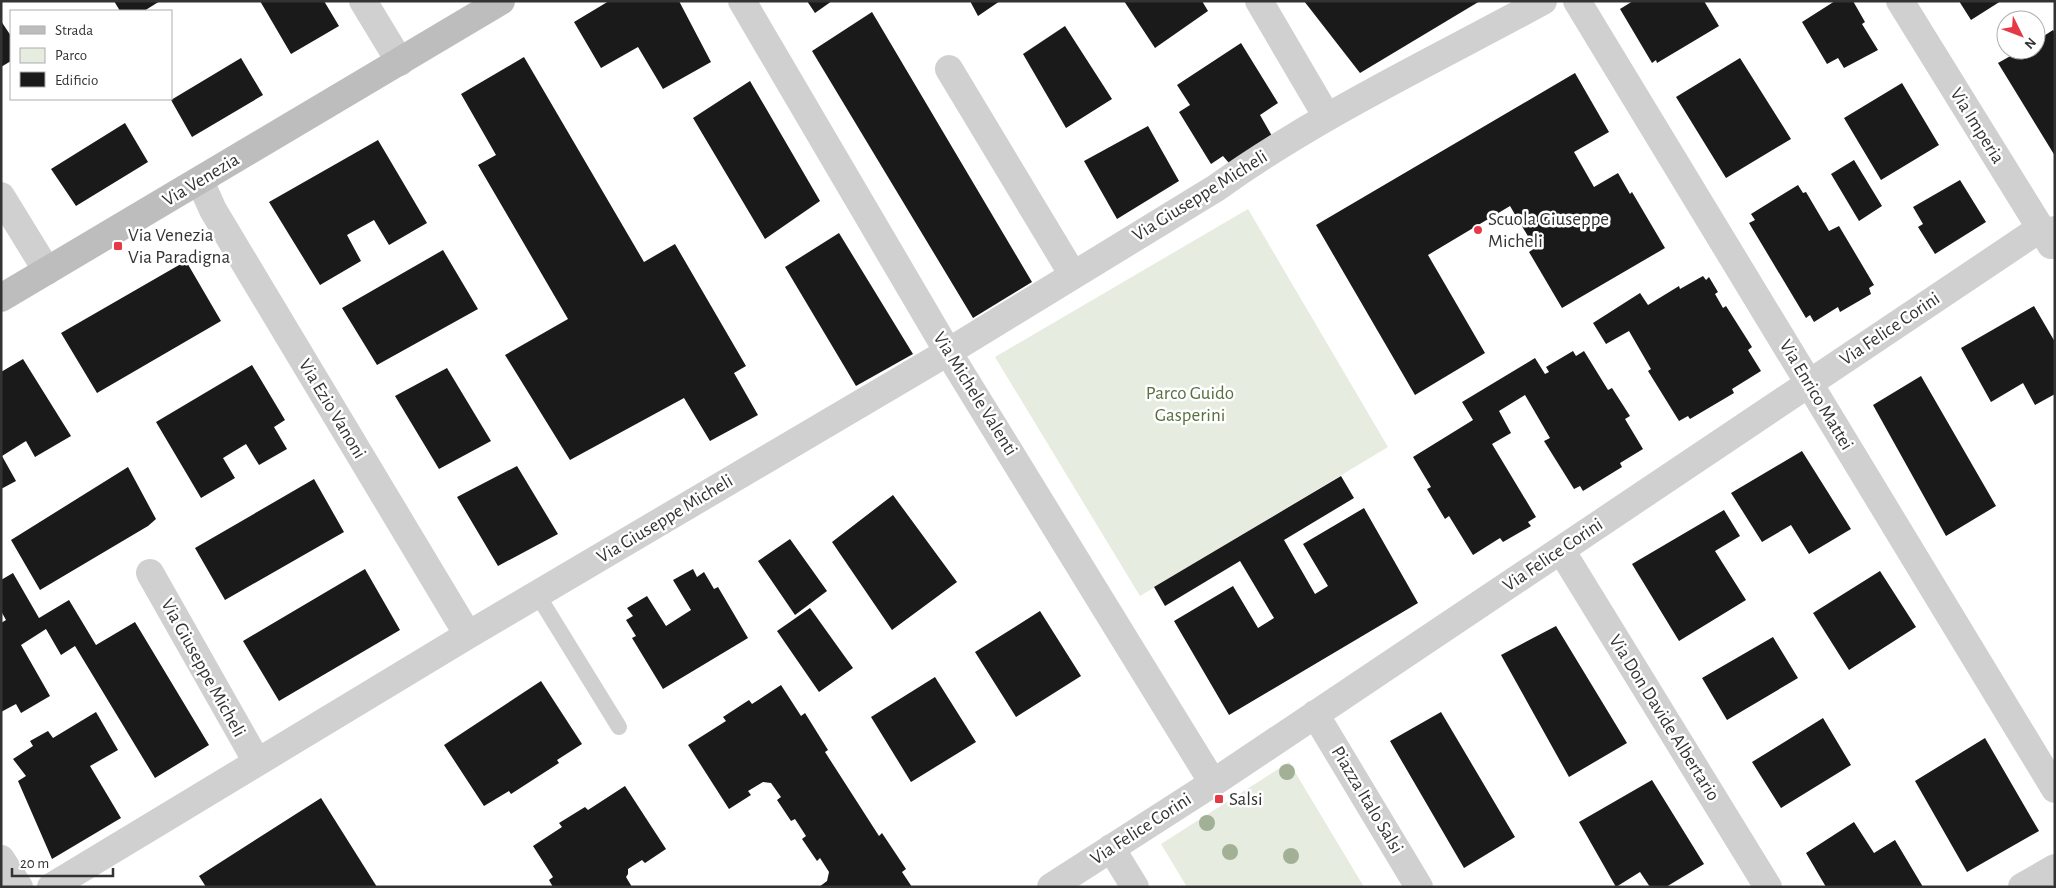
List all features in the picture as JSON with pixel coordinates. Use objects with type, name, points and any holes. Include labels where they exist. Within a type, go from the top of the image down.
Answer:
[{"type":"street","points":[[363,1],[400,62]]},
{"type":"street","name":"Via Venezia","points":[[1,298],[501,1]]},
{"type":"street","name":"Via Michele Valenti","points":[[742,1],[948,352],[1213,783]]},
{"type":"street","points":[[1259,1],[1327,117]]},
{"type":"street","name":"Via Giuseppe Micheli","points":[[51,887],[468,635],[948,352],[1216,188],[1327,117],[1543,1]]},
{"type":"street","name":"Via Enrico Mattei","points":[[1577,1],[2055,789]]},
{"type":"street","name":"Via Imperia","points":[[1900,1],[2052,239]]},
{"type":"street","points":[[949,69],[1073,275]]},
{"type":"street","name":"Via Ezio Vanoni","points":[[200,181],[213,210],[468,635]]},
{"type":"street","points":[[1,196],[47,271]]},
{"type":"street","name":"Via Felice Corini","points":[[1051,887],[1213,783],[2035,232],[2052,239]]},
{"type":"street","name":"Via Don Davide Albertario","points":[[1561,550],[1768,887]]},
{"type":"street","name":"Via Giuseppe Micheli","points":[[150,573],[257,762]]},
{"type":"street","name":"Piazza Italo Salsi","points":[[1315,714],[1419,887]]},
{"type":"street","points":[[1111,848],[1135,887]]},
{"type":"street","points":[[1,859],[19,887]]},
{"type":"street","points":[[2022,887],[2055,868]]},
{"type":"lane","points":[[537,594],[618,727]]},
{"type":"green space","name":"Parco Guido Gasperini","points":[[1248,209],[1388,447],[1140,596],[995,357]]},
{"type":"green space","points":[[1289,762],[1364,887],[1187,887],[1161,844]]},
{"type":"building","points":[[114,1],[160,1],[146,10],[119,10]]},
{"type":"building","points":[[260,1],[324,1],[339,26],[291,54]]},
{"type":"building","points":[[609,1],[679,1],[711,62],[663,89],[638,47],[601,68],[574,22]]},
{"type":"building","points":[[807,1],[832,1],[815,13]]},
{"type":"building","points":[[970,1],[1000,1],[978,16]]},
{"type":"building","points":[[1124,1],[1202,1],[1208,11],[1155,48]]},
{"type":"building","points":[[1304,1],[1388,2],[1480,1],[1360,73]]},
{"type":"building","points":[[1633,1],[1704,1],[1719,26],[1657,63],[1656,60],[1652,63],[1620,9]]},
{"type":"building","points":[[1835,1],[1853,1],[1865,22],[1862,24],[1878,50],[1844,68],[1838,58],[1827,64],[1802,22]]},
{"type":"building","points":[[1959,1],[2001,1],[1971,20]]},
{"type":"building","points":[[872,12],[1032,282],[973,318],[812,51]]},
{"type":"building","points":[[1,21],[10,34],[10,62],[1,67]]},
{"type":"building","points":[[1065,26],[1112,99],[1066,128],[1023,54]]},
{"type":"building","points":[[2053,30],[2055,33],[2055,156],[1998,63],[2003,60],[2046,60],[2046,35]]},
{"type":"building","points":[[1241,43],[1278,103],[1260,115],[1272,136],[1229,163],[1223,156],[1211,164],[1179,112],[1190,105],[1177,85]]},
{"type":"building","points":[[524,57],[644,262],[675,244],[746,366],[734,373],[758,415],[710,441],[684,398],[570,460],[505,355],[568,319],[478,165],[496,155],[461,94]]},
{"type":"building","points":[[241,58],[263,95],[192,137],[172,99]]},
{"type":"building","points":[[1740,58],[1791,139],[1726,178],[1676,97]]},
{"type":"building","points":[[1575,73],[1609,132],[1574,152],[1594,187],[1618,173],[1630,194],[1632,192],[1665,248],[1562,308],[1529,252],[1535,248],[1510,206],[1428,255],[1485,353],[1415,395],[1316,225]]},
{"type":"building","points":[[750,81],[820,201],[765,239],[693,118]]},
{"type":"building","points":[[1902,83],[1939,145],[1881,180],[1844,118]]},
{"type":"building","points":[[125,123],[148,162],[76,206],[51,169]]},
{"type":"building","points":[[1148,126],[1179,181],[1117,219],[1084,161]]},
{"type":"building","points":[[378,140],[427,223],[389,245],[374,220],[347,235],[361,261],[320,285],[269,202]]},
{"type":"building","points":[[1854,160],[1882,206],[1859,221],[1831,174]]},
{"type":"building","points":[[1960,180],[1986,222],[1935,254],[1918,227],[1923,224],[1913,207]]},
{"type":"building","points":[[1798,185],[1803,193],[1806,192],[1829,231],[1839,226],[1874,285],[1869,288],[1871,294],[1840,312],[1838,307],[1814,322],[1810,315],[1806,318],[1749,223],[1755,220],[1751,214]]},
{"type":"building","points":[[839,233],[913,354],[856,386],[785,267]]},
{"type":"building","points":[[443,250],[478,309],[377,365],[342,308]]},
{"type":"building","points":[[186,261],[221,321],[97,393],[61,333]]},
{"type":"building","points":[[1703,276],[1706,280],[1709,277],[1718,292],[1715,294],[1723,308],[1726,306],[1752,347],[1748,350],[1761,371],[1732,389],[1734,393],[1690,419],[1688,416],[1679,421],[1648,371],[1651,369],[1629,331],[1606,344],[1593,323],[1640,293],[1648,305],[1679,286],[1680,289]]},
{"type":"building","points":[[2034,306],[2055,342],[2055,394],[2035,405],[2023,383],[1991,402],[1961,348]]},
{"type":"building","points":[[1573,351],[1576,356],[1584,351],[1608,390],[1612,388],[1630,416],[1625,419],[1643,449],[1620,463],[1622,467],[1583,491],[1580,486],[1574,489],[1544,441],[1550,438],[1525,395],[1499,411],[1511,433],[1492,444],[1536,517],[1528,522],[1531,526],[1503,542],[1500,538],[1473,555],[1449,516],[1445,519],[1427,489],[1431,487],[1413,457],[1473,420],[1462,402],[1535,358],[1545,374],[1549,372],[1546,367]]},
{"type":"building","points":[[23,359],[71,436],[35,457],[26,441],[2,456],[16,481],[1,489],[1,372]]},
{"type":"building","points":[[252,365],[285,420],[274,427],[287,449],[259,465],[246,444],[223,458],[235,478],[201,498],[156,422]]},
{"type":"building","points":[[447,368],[491,441],[439,469],[395,396]]},
{"type":"building","points":[[1921,376],[1996,506],[1946,536],[1873,405]]},
{"type":"building","points":[[1802,451],[1851,529],[1809,554],[1791,525],[1762,542],[1731,493]]},
{"type":"building","points":[[517,466],[558,534],[498,566],[457,497]]},
{"type":"building","points":[[128,467],[156,519],[148,526],[40,590],[11,540]]},
{"type":"building","points":[[1341,476],[1354,498],[1284,540],[1315,594],[1328,586],[1303,544],[1364,508],[1418,603],[1229,715],[1174,621],[1233,586],[1258,628],[1274,618],[1240,561],[1165,606],[1154,587]]},
{"type":"building","points":[[314,479],[344,532],[225,600],[195,548]]},
{"type":"building","points":[[893,495],[957,582],[892,630],[832,542]]},
{"type":"building","points":[[1724,510],[1740,536],[1715,551],[1746,600],[1679,641],[1632,564]]},
{"type":"building","points":[[790,539],[827,591],[795,615],[758,561]]},
{"type":"building","points":[[365,569],[400,630],[279,701],[243,641]]},
{"type":"building","points":[[693,569],[697,577],[704,572],[714,589],[718,587],[748,638],[663,689],[632,638],[636,636],[626,620],[633,616],[627,608],[647,596],[666,626],[691,610],[673,580]]},
{"type":"building","points":[[1880,571],[1916,627],[1849,670],[1813,613]]},
{"type":"building","points":[[13,573],[39,618],[69,600],[96,645],[135,622],[209,745],[155,778],[75,646],[61,655],[46,629],[21,645],[50,696],[21,713],[16,704],[1,712],[1,623],[6,620],[1,611],[1,580]]},
{"type":"building","points":[[810,608],[853,668],[819,692],[777,631]]},
{"type":"building","points":[[1040,611],[1081,676],[1016,717],[975,652]]},
{"type":"building","points":[[1556,626],[1627,743],[1569,777],[1501,655]]},
{"type":"building","points":[[1773,637],[1798,678],[1727,720],[1702,678]]},
{"type":"building","points":[[935,677],[976,742],[911,782],[871,717]]},
{"type":"building","points":[[541,681],[582,744],[557,760],[559,763],[511,794],[509,791],[484,806],[444,745]]},
{"type":"building","points":[[781,685],[801,716],[805,713],[828,750],[825,752],[879,836],[882,833],[906,869],[902,872],[912,887],[819,887],[827,881],[829,872],[820,858],[817,861],[802,839],[806,836],[795,819],[791,821],[777,800],[781,797],[771,783],[763,782],[748,791],[751,795],[729,809],[688,745],[726,721],[723,717],[749,700],[752,704]]},
{"type":"building","points":[[96,712],[118,750],[90,766],[121,818],[52,859],[18,781],[26,776],[13,759],[33,746],[30,741],[48,731],[53,738]]},
{"type":"building","points":[[1441,712],[1515,837],[1464,868],[1390,741]]},
{"type":"building","points":[[1823,718],[1851,765],[1781,808],[1752,762]]},
{"type":"building","points":[[1985,738],[2039,831],[1967,872],[1915,781]]},
{"type":"building","points":[[1652,780],[1704,864],[1666,887],[1650,887],[1640,872],[1616,887],[1579,822]]},
{"type":"building","points":[[625,786],[666,849],[645,863],[642,860],[628,869],[626,877],[632,887],[553,887],[549,880],[553,877],[533,846],[562,827],[559,823],[585,807],[588,810]]},
{"type":"building","points":[[321,798],[377,887],[206,887],[199,876]]},
{"type":"building","points":[[1854,822],[1874,853],[1895,840],[1923,887],[1826,887],[1806,853]]},
{"type":"place","name":"Scuola Giuseppe Micheli","points":[[1478,230]]},
{"type":"place","name":"Via Venezia Via Paradigna","points":[[118,246]]},
{"type":"place","name":"Salsi","points":[[1219,799]]}]
